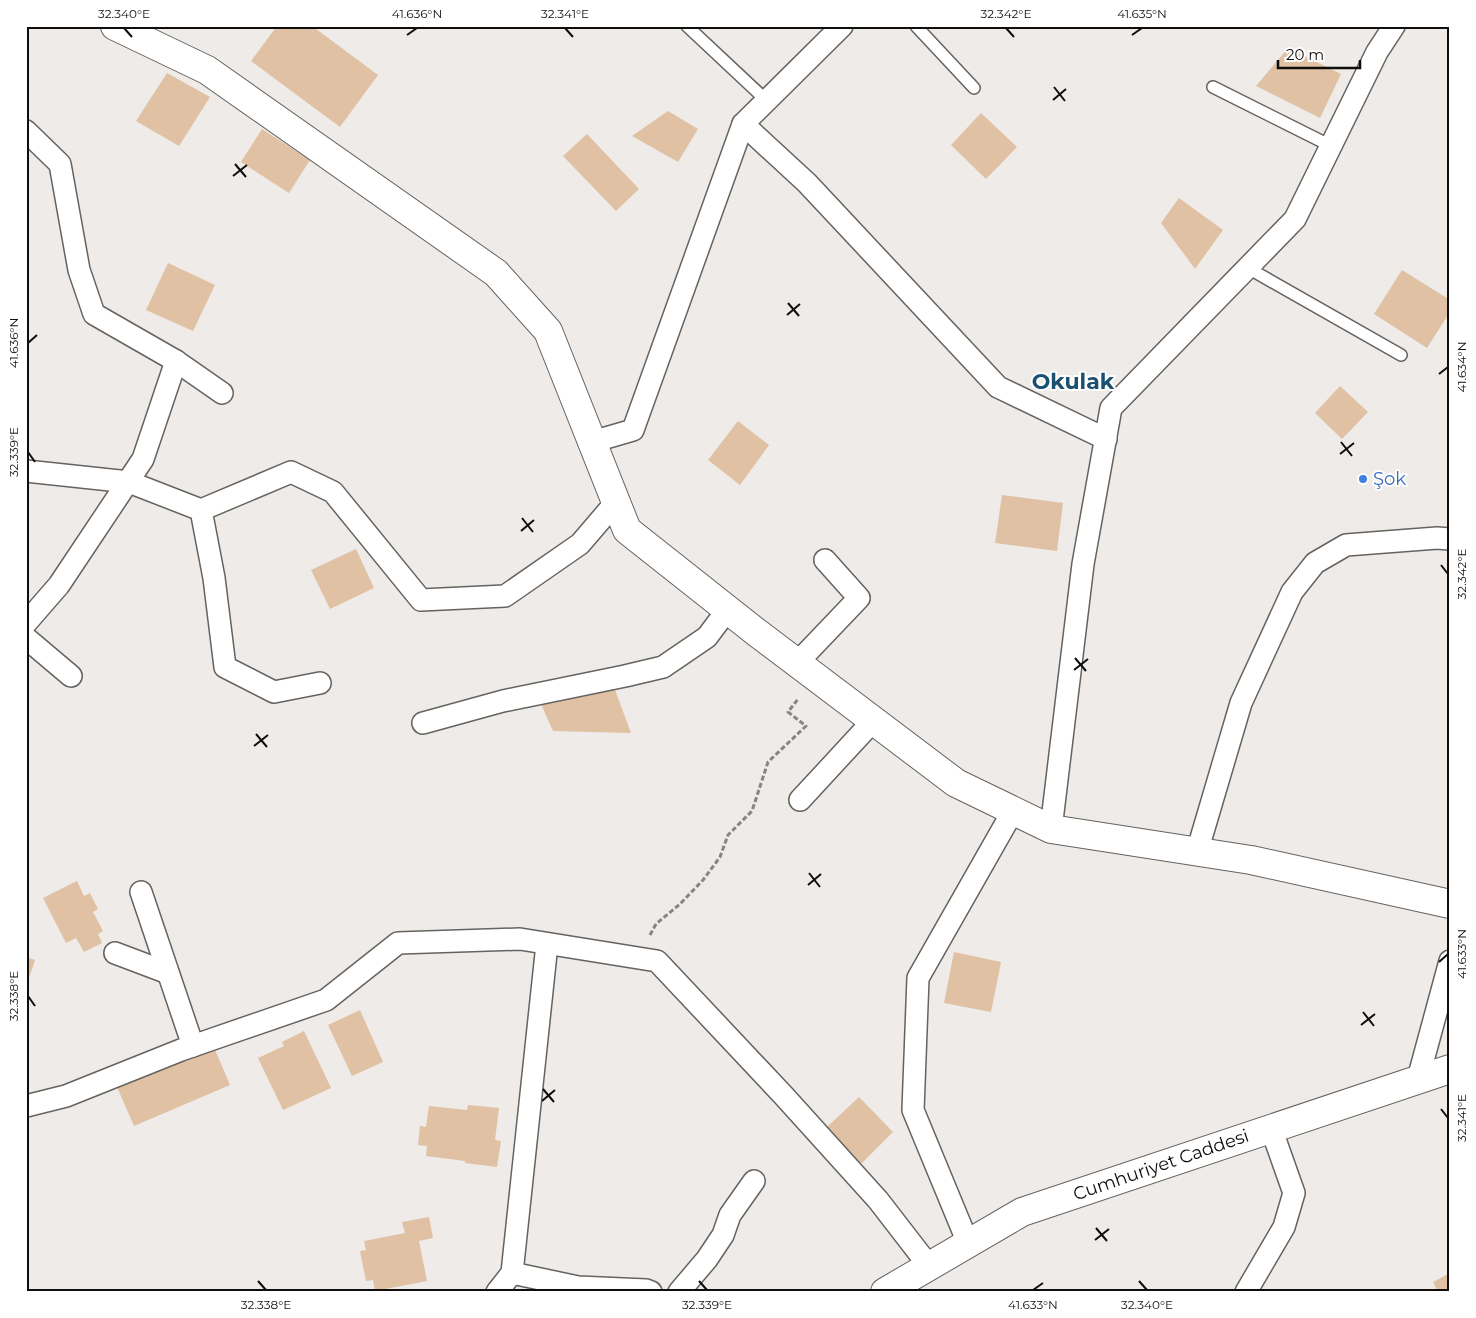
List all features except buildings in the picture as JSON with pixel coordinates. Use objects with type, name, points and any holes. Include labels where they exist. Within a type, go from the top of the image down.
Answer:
[{"type":"street","points":[[115,26],[207,70],[496,273],[548,331],[627,530],[806,670],[956,783],[1051,829],[1251,860],[1450,904]]},
{"type":"street","points":[[592,442],[633,430],[743,124],[842,26]]},
{"type":"street","points":[[1051,829],[1083,564],[1111,408],[1295,219],[1377,52],[1394,26]]},
{"type":"street","points":[[743,124],[807,183],[998,387],[1106,439]]},
{"type":"street","points":[[26,131],[60,164],[79,270],[94,314],[176,360],[222,393]]},
{"type":"street","points":[[26,623],[59,585],[143,459],[176,360]]},
{"type":"street","points":[[26,471],[129,482],[201,510],[291,472],[333,492],[421,600],[505,596],[580,544],[616,502]]},
{"type":"street","points":[[201,510],[214,578],[225,668],[274,692],[320,683]]},
{"type":"street","points":[[1197,852],[1242,703],[1292,592],[1315,563],[1346,545],[1437,538],[1450,539]]},
{"type":"street","points":[[806,670],[859,598],[825,560]]},
{"type":"street","points":[[423,723],[503,700],[663,667],[707,637],[728,609]]},
{"type":"street","points":[[26,638],[71,676]]},
{"type":"street","points":[[800,800],[873,721]]},
{"type":"street","points":[[968,1243],[913,1110],[918,978],[1013,811]]},
{"type":"street","points":[[141,892],[193,1046]]},
{"type":"street","points":[[26,1106],[66,1096],[193,1046],[326,1000],[398,943],[520,939],[657,961],[784,1096],[878,1200],[929,1266]]},
{"type":"street","points":[[498,1292],[512,1273],[547,944]]},
{"type":"street","points":[[115,953],[168,973]]},
{"type":"street","points":[[1418,1079],[1450,961]]},
{"type":"street","name":"Cumhuriyet Caddesi","points":[[885,1292],[1022,1212],[1450,1069]]},
{"type":"street","points":[[1246,1292],[1284,1227],[1294,1193],[1271,1128]]},
{"type":"street","points":[[679,1292],[707,1260],[723,1235],[730,1215],[754,1182]]},
{"type":"street","points":[[512,1273],[578,1287],[646,1290],[651,1292]]},
{"type":"lane","points":[[687,26],[767,101]]},
{"type":"lane","points":[[916,26],[974,88]]},
{"type":"lane","points":[[1213,87],[1331,146]]},
{"type":"lane","points":[[1248,268],[1401,355]]},
{"type":"path","points":[[638,958],[656,924],[680,904],[703,880],[720,857],[728,835],[752,812],[768,762],[806,726],[788,712],[806,670]]},
{"type":"place","name":"Şok","points":[[1363,479]]},
{"type":"district","name":"Okulak","points":[[1073,381]]}]
